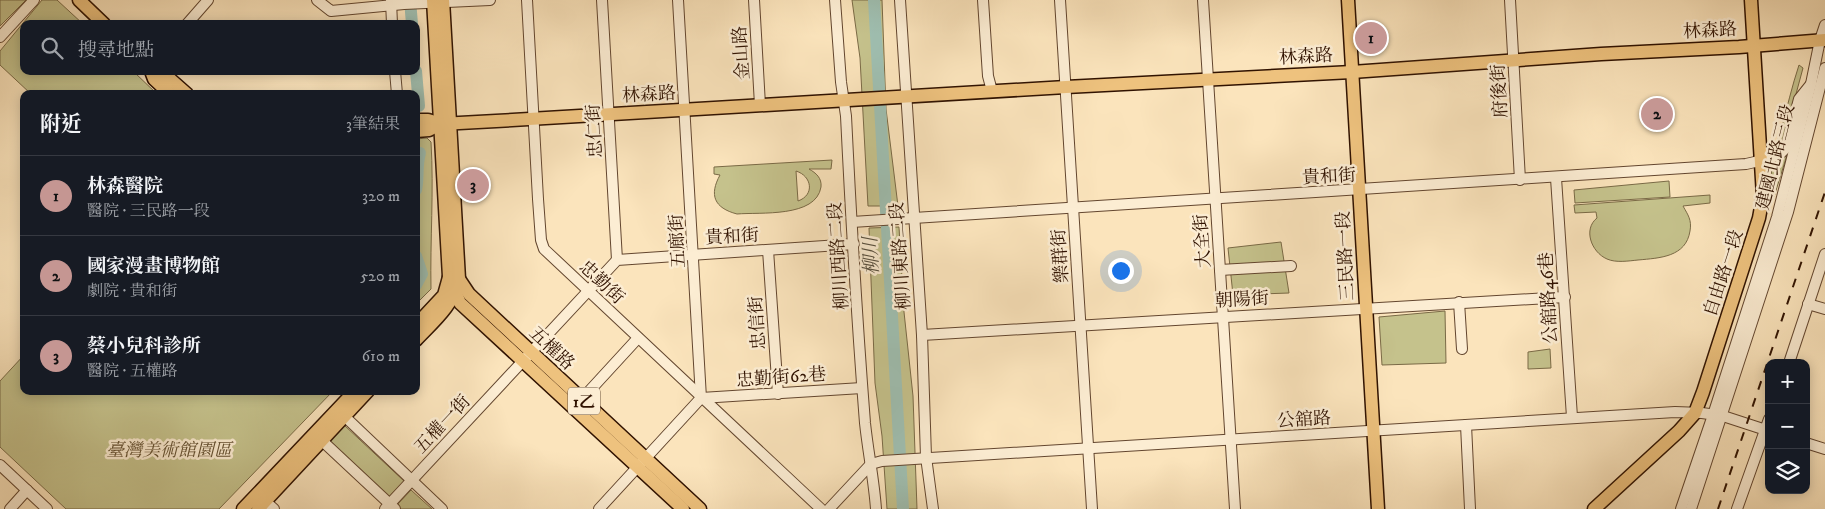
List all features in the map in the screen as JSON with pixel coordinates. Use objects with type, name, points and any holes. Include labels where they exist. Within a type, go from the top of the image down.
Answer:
[{"type":"main road","points":[[79,0],[100,20]]},
{"type":"main road","name":"三民路一段","points":[[1348,0],[1378,509]]},
{"type":"main road","name":"自由路一段","points":[[1594,509],[1675,436],[1695,413],[1759,218],[1763,196],[1751,0]]},
{"type":"main road","points":[[420,335],[455,292],[438,2]]},
{"type":"main road","name":"林森路","points":[[446,124],[1066,86],[1352,72],[1822,40]]},
{"type":"main road","points":[[152,75],[154,79],[166,90]]},
{"type":"main road","points":[[166,75],[182,90]]},
{"type":"main road","points":[[420,120],[446,124]]},
{"type":"main road","points":[[420,131],[429,130],[446,124]]},
{"type":"main road","points":[[420,322],[455,292]]},
{"type":"main road","name":"五權路","points":[[455,292],[642,463],[700,509]]},
{"type":"main road","name":"五權路","points":[[527,356],[582,399],[683,509]]},
{"type":"main road","points":[[341,413],[352,395]]},
{"type":"main road","points":[[243,509],[341,413],[363,395]]},
{"type":"main road","points":[[265,506],[318,437]]},
{"type":"street","points":[[0,37],[34,0]]},
{"type":"street","points":[[190,20],[208,0]]},
{"type":"street","points":[[317,0],[331,11],[391,3],[490,0]]},
{"type":"street","name":"忠勤街","points":[[527,0],[542,244],[553,259],[820,509]]},
{"type":"street","name":"忠仁街","points":[[602,0],[617,260]]},
{"type":"street","name":"五廊街","points":[[678,0],[701,398]]},
{"type":"street","name":"金山路","points":[[754,0],[760,105]]},
{"type":"street","name":"柳川西路二段","points":[[835,0],[841,82],[846,116],[862,388],[876,509]]},
{"type":"street","name":"柳川東路二段","points":[[900,0],[922,335],[926,457],[933,509]]},
{"type":"street","points":[[983,0],[988,76],[992,91]]},
{"type":"street","name":"樂群街","points":[[1060,0],[1092,509]]},
{"type":"street","name":"大全街","points":[[1203,0],[1234,509]]},
{"type":"street","name":"府後街","points":[[1510,0],[1520,180]]},
{"type":"street","points":[[391,3],[392,20]]},
{"type":"street","name":"建國北路三段","points":[[1691,509],[1777,217],[1825,25]]},
{"type":"street","name":"建國北路三段","points":[[1680,509],[1718,416],[1788,212],[1825,68]]},
{"type":"street","points":[[395,75],[397,90]]},
{"type":"street","points":[[1761,162],[1780,154],[1786,148],[1799,99],[1811,84]]},
{"type":"street","name":"貴和街","points":[[852,222],[1556,178],[1761,162]]},
{"type":"street","name":"公舘路46巷","points":[[1556,178],[1572,417]]},
{"type":"street","name":"貴和街","points":[[617,260],[854,244]]},
{"type":"street","name":"忠信街","points":[[768,250],[778,394]]},
{"type":"street","points":[[1790,359],[1825,254]]},
{"type":"street","points":[[527,356],[617,260]]},
{"type":"street","points":[[1220,270],[1291,266]]},
{"type":"street","name":"朝陽街","points":[[922,335],[1565,297]]},
{"type":"street","points":[[1459,302],[1462,349]]},
{"type":"street","points":[[1808,304],[1825,309]]},
{"type":"street","points":[[582,399],[638,338]]},
{"type":"street","name":"五權一街","points":[[390,507],[412,480],[527,356]]},
{"type":"street","name":"忠勤街62巷","points":[[701,398],[862,388]]},
{"type":"street","points":[[599,509],[701,398]]},
{"type":"street","name":"公舘路","points":[[871,464],[882,460],[926,457],[1675,412],[1718,416],[1765,429]]},
{"type":"street","points":[[341,413],[442,509]]},
{"type":"street","points":[[1466,425],[1470,509]]},
{"type":"street","points":[[1738,509],[1765,435]]},
{"type":"street","points":[[318,437],[390,507]]},
{"type":"street","points":[[1810,444],[1825,449]]},
{"type":"street","points":[[829,509],[871,464]]},
{"type":"street","points":[[0,465],[47,509]]},
{"type":"street","points":[[10,509],[27,490]]},
{"type":"green space","points":[[0,0],[26,0],[0,26]]},
{"type":"green space","points":[[42,0],[57,0],[79,20],[26,20]]},
{"type":"green space","points":[[852,0],[882,0],[886,109],[898,206],[868,206],[860,58]]},
{"type":"green space","points":[[20,27],[20,75],[137,75],[153,90],[27,90],[0,65],[0,51]]},
{"type":"green space","points":[[1799,65],[1803,68],[1782,146],[1775,152],[1776,143]]},
{"type":"green space","points":[[427,138],[431,142],[432,197],[431,289],[420,300],[420,139]]},
{"type":"green space","points":[[1787,155],[1774,197],[1771,167],[1773,161]]},
{"type":"green space","points":[[832,160],[831,169],[809,169],[821,181],[817,197],[809,204],[798,209],[772,213],[737,214],[723,208],[714,195],[720,175],[714,174],[714,167]],"holes":[[[796,171],[801,173],[808,181],[809,190],[798,201]]]},
{"type":"green space","points":[[1669,181],[1670,197],[1575,203],[1574,190]]},
{"type":"green space","points":[[1710,195],[1710,203],[1683,206],[1689,218],[1690,231],[1688,240],[1678,251],[1663,257],[1626,261],[1611,260],[1601,256],[1593,246],[1590,234],[1590,228],[1597,218],[1596,212],[1575,213],[1574,205]]},
{"type":"green space","points":[[899,227],[904,312],[913,396],[917,509],[887,509],[882,436],[875,383],[869,228]]},
{"type":"green space","points":[[1281,242],[1289,293],[1233,295],[1228,248]]},
{"type":"green space","points":[[1445,311],[1446,363],[1382,365],[1379,317]]},
{"type":"green space","points":[[1550,349],[1551,368],[1528,369],[1528,352]]},
{"type":"green space","name":"臺灣美術館園區","points":[[20,359],[20,395],[329,395],[219,509],[66,509],[0,447],[0,381]]},
{"type":"green space","points":[[344,425],[404,481],[387,499],[327,444]]},
{"type":"green space","points":[[411,490],[432,509],[399,509],[396,506]]},
{"type":"waterway","points":[[410,0],[412,20]]},
{"type":"waterway","name":"柳川","points":[[874,0],[903,509]]},
{"type":"waterway","points":[[416,75],[418,90]]},
{"type":"waterway","points":[[420,268],[422,274],[420,278]]},
{"type":"railway","points":[[1718,509],[1825,192]]},
{"type":"place","name":"林森醫院","points":[[1371,38]]},
{"type":"place","name":"國家漫畫博物館","points":[[1657,114]]},
{"type":"place","name":"蔡小兒科診所","points":[[473,185]]}]
